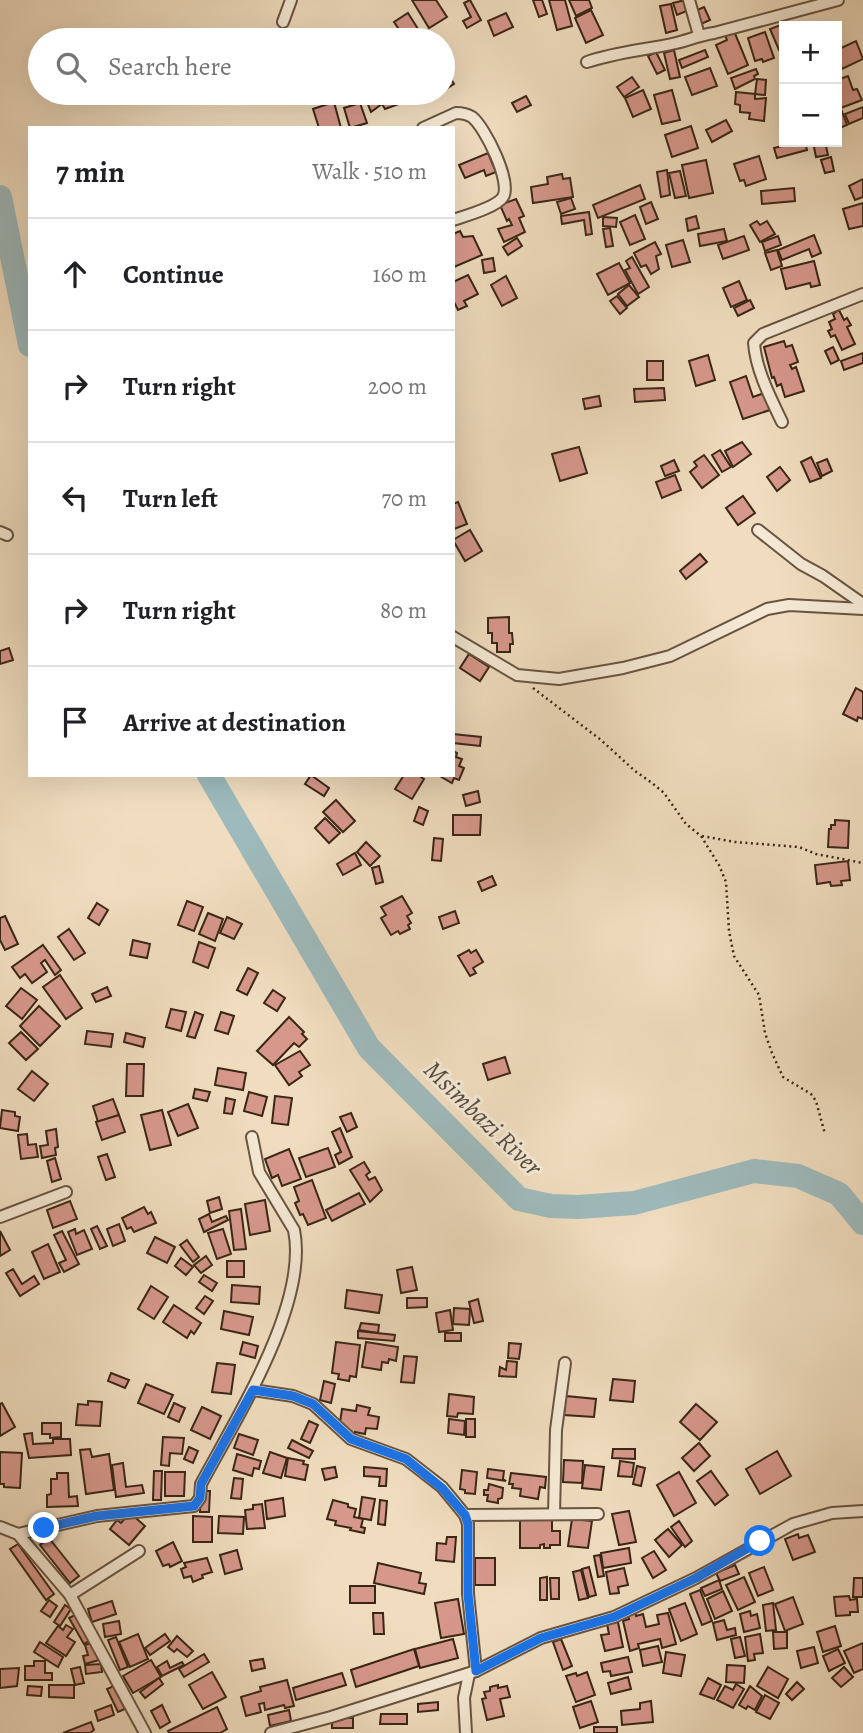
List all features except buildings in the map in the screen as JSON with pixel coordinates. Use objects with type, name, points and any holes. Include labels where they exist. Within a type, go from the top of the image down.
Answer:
[{"type":"street","points":[[283,23],[291,0]]},
{"type":"street","points":[[689,0],[699,35]]},
{"type":"street","points":[[587,62],[678,42],[838,0]]},
{"type":"street","points":[[427,126],[456,113],[472,118],[491,144],[505,181],[505,191],[499,202],[455,219]]},
{"type":"street","points":[[782,422],[763,379],[754,343],[762,334],[863,294]]},
{"type":"street","points":[[758,530],[801,564],[823,576],[863,606]]},
{"type":"street","points":[[455,638],[517,675],[559,679],[623,668],[670,656],[757,614],[778,607],[863,606]]},
{"type":"street","points":[[18,1534],[97,1516],[194,1506],[200,1498],[201,1484],[253,1390],[289,1299],[296,1240],[289,1221],[260,1172],[252,1137]]},
{"type":"street","points":[[0,1217],[66,1192]]},
{"type":"street","points":[[554,1514],[555,1430],[565,1363]]},
{"type":"street","points":[[253,1390],[293,1396],[313,1404],[351,1439],[406,1459],[442,1488],[465,1515],[468,1524],[468,1594],[473,1672],[464,1698],[466,1733]]},
{"type":"street","points":[[271,1733],[473,1672],[541,1638],[614,1617],[696,1578],[793,1524],[832,1513],[863,1511]]},
{"type":"street","points":[[465,1515],[598,1514]]},
{"type":"street","points":[[0,1527],[18,1534],[70,1595],[145,1733]]},
{"type":"street","points":[[70,1595],[139,1551]]},
{"type":"path","points":[[517,675],[653,783],[664,793],[686,824],[701,836],[719,864],[726,882],[729,931],[734,956],[759,995],[765,1034],[772,1053],[783,1077],[811,1094],[816,1101],[825,1133]]},
{"type":"path","points":[[701,836],[735,842],[799,847],[816,855],[863,863]]},
{"type":"waterway","name":"Msimbazi River","points":[[0,197],[28,335]]},
{"type":"waterway","name":"Msimbazi River","points":[[210,777],[369,1048],[519,1199],[551,1206],[578,1207],[634,1203],[754,1171],[798,1176],[839,1194],[863,1223]]},
{"type":"route","points":[[44,1528],[97,1516],[194,1506],[200,1498],[201,1484],[209,1468],[253,1390],[293,1396],[313,1404],[344,1435],[356,1442],[406,1459],[425,1472],[465,1515],[468,1524],[468,1594],[476,1671],[541,1638],[614,1617],[696,1578],[760,1541]]}]
